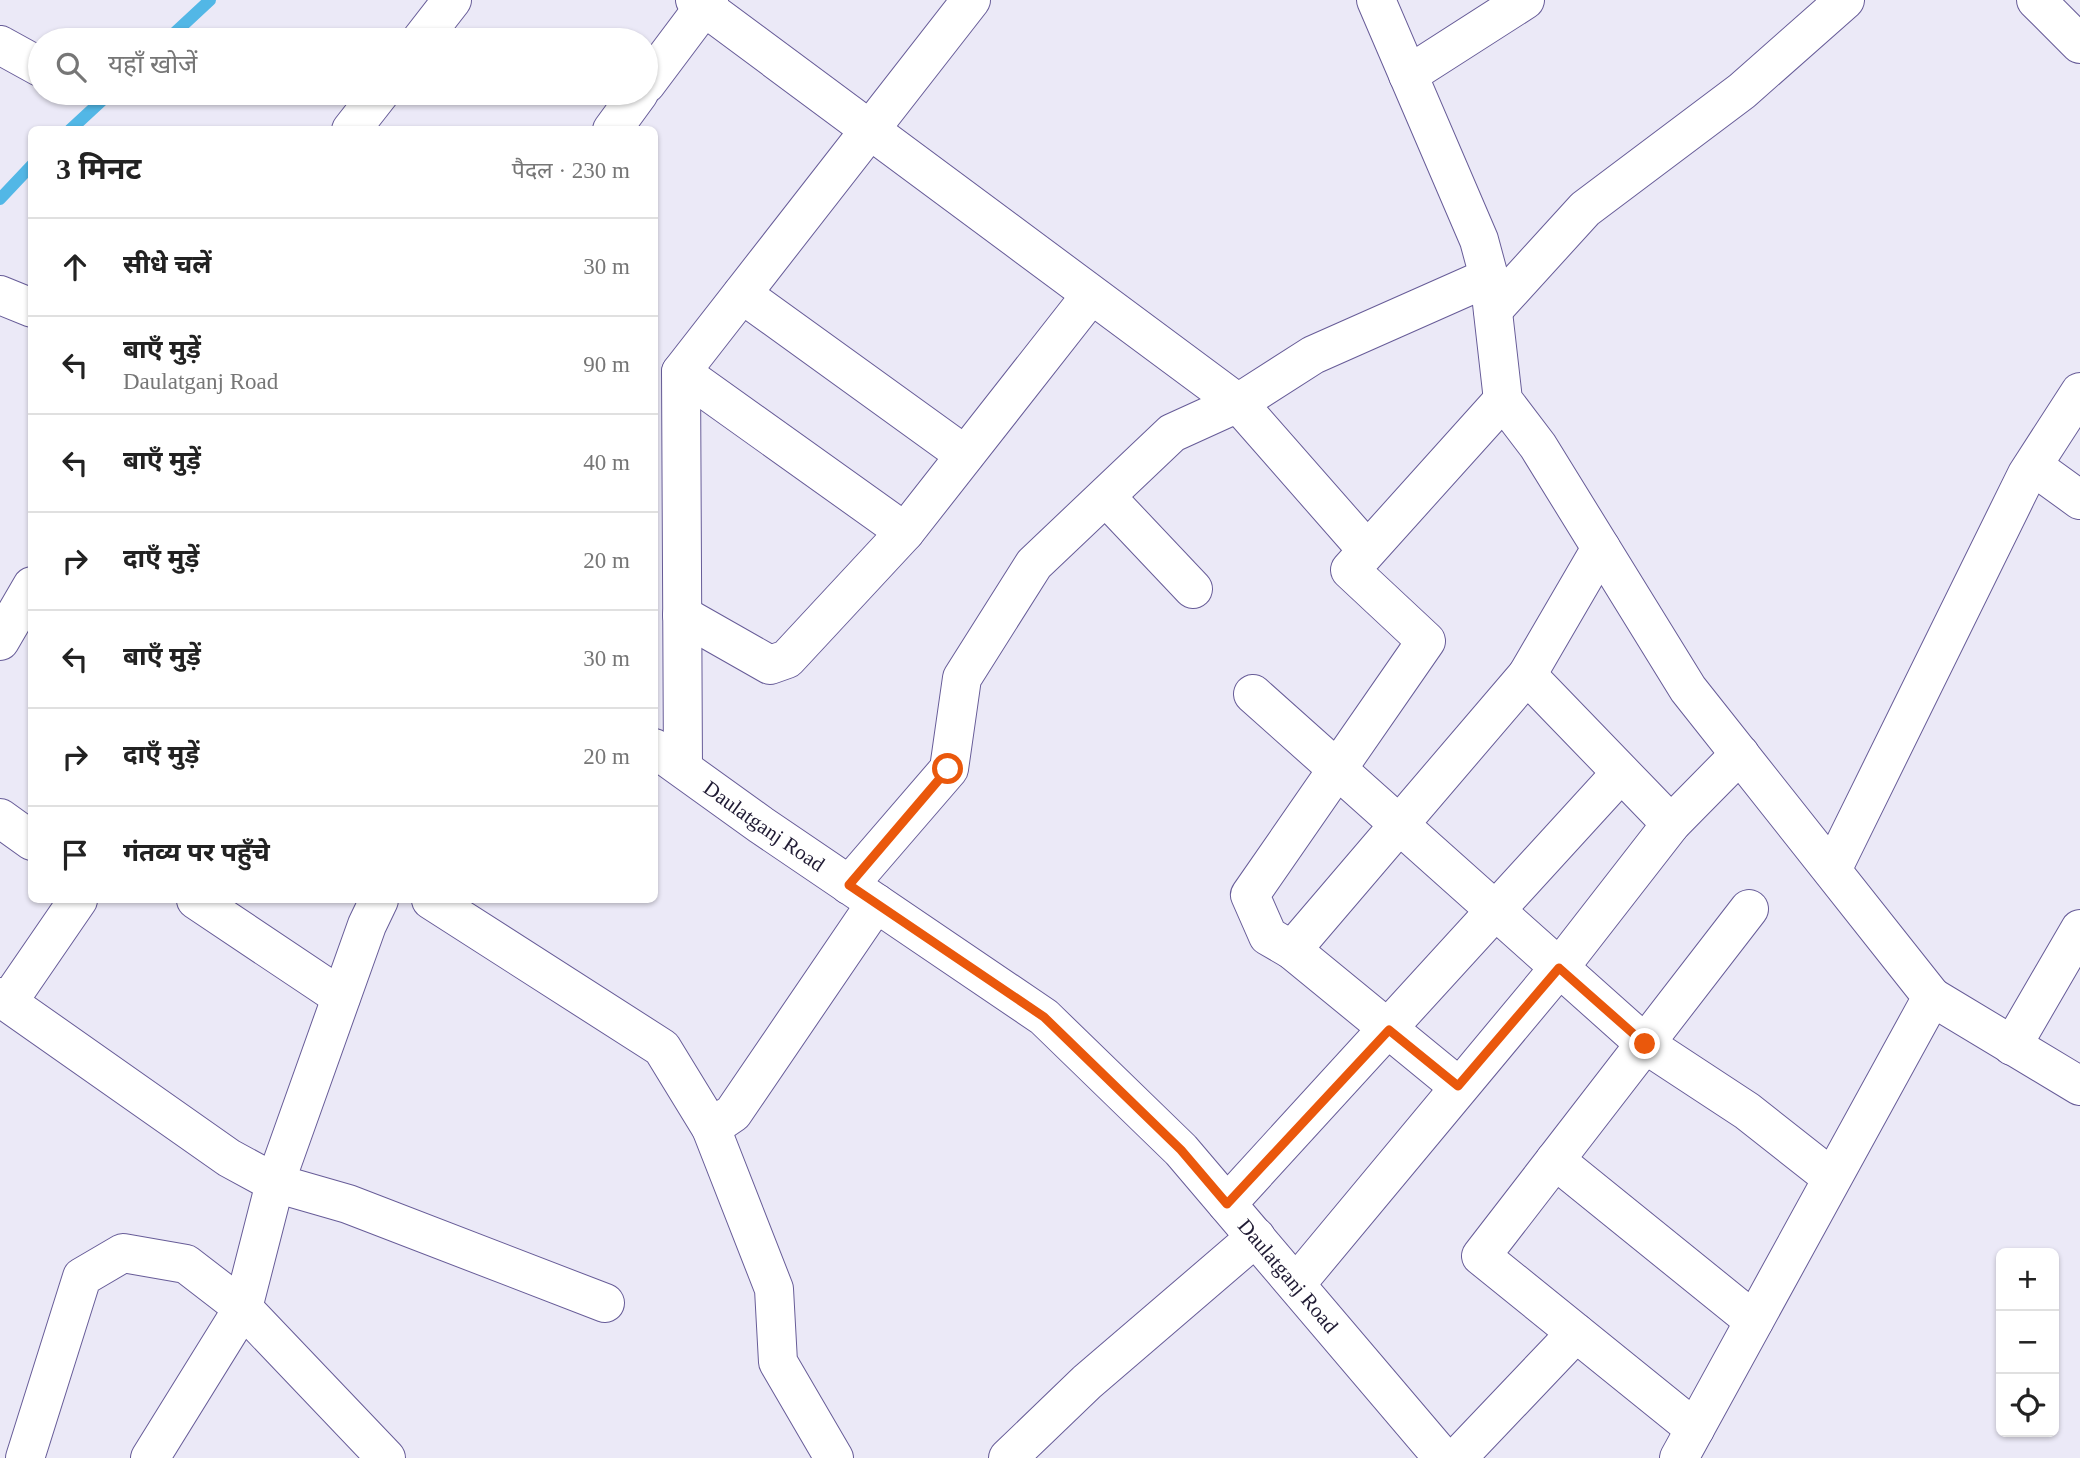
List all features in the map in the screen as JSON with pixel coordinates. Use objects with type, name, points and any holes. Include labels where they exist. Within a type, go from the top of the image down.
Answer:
[{"type":"street","points":[[430,28],[452,0]]},
{"type":"street","points":[[669,758],[682,615],[668,487],[681,372],[971,0]]},
{"type":"street","points":[[1376,0],[1479,240],[1491,294],[1503,400],[1538,446],[1688,689],[1931,997],[2080,1086]]},
{"type":"street","points":[[1408,75],[1525,0]]},
{"type":"street","points":[[711,1128],[733,1113],[863,894],[948,769],[962,677],[1034,564],[1172,433],[1238,403],[1313,355],[1491,294],[1585,209],[1742,91],[1845,0]]},
{"type":"street","points":[[2036,0],[2080,44]]},
{"type":"street","points":[[658,67],[703,2],[869,131],[1238,403],[1367,550]]},
{"type":"street","points":[[0,45],[28,60]]},
{"type":"street","points":[[354,126],[371,105]]},
{"type":"street","points":[[615,126],[630,105]]},
{"type":"street","points":[[742,293],[965,455]]},
{"type":"street","points":[[0,295],[28,306]]},
{"type":"street","points":[[682,615],[770,666],[787,659],[905,531],[1091,295]]},
{"type":"street","points":[[681,372],[905,531]]},
{"type":"street","points":[[1832,870],[2033,466],[2080,392]]},
{"type":"street","points":[[1458,1086],[1292,950],[1268,936],[1250,895],[1426,641],[1350,570],[1503,400]]},
{"type":"street","points":[[2033,466],[2080,500]]},
{"type":"street","points":[[1106,497],[1193,589]]},
{"type":"street","points":[[1292,950],[1527,675],[1601,548]]},
{"type":"street","points":[[0,641],[28,593]]},
{"type":"street","points":[[1527,675],[1671,824]]},
{"type":"street","points":[[1252,694],[1645,1044],[1746,1111],[1832,1178]]},
{"type":"street","points":[[1296,1284],[1458,1086],[1559,968],[1671,824],[1740,754]]},
{"type":"street","name":"Daulatganj Road","points":[[669,758],[1044,1017],[1181,1150],[1443,1458]]},
{"type":"street","points":[[1227,1204],[1389,1030],[1621,773]]},
{"type":"street","points":[[0,818],[28,838]]},
{"type":"street","points":[[76,903],[4,1000],[229,1158],[275,1183],[348,1204],[605,1303]]},
{"type":"street","points":[[200,903],[341,997]]},
{"type":"street","points":[[150,1458],[243,1308],[275,1183],[341,997],[379,903]]},
{"type":"street","points":[[436,903],[662,1048],[711,1128],[774,1289],[778,1362],[834,1458]]},
{"type":"street","points":[[1749,909],[1481,1256],[1576,1333],[1687,1443],[1931,997]]},
{"type":"street","points":[[2012,1046],[2080,929]]},
{"type":"street","points":[[1555,1160],[1754,1321]]},
{"type":"street","points":[[1008,1458],[1087,1382],[1256,1237]]},
{"type":"street","points":[[25,1458],[82,1277],[123,1253],[186,1264],[243,1308],[386,1458]]},
{"type":"street","points":[[1457,1458],[1576,1333]]},
{"type":"waterway","points":[[180,28],[210,0]]},
{"type":"waterway","points":[[74,126],[97,105]]},
{"type":"waterway","points":[[0,199],[28,169]]},
{"type":"route","points":[[948,769],[849,885],[1044,1017],[1181,1150],[1227,1204],[1389,1030],[1458,1086],[1559,968],[1645,1044]]}]
